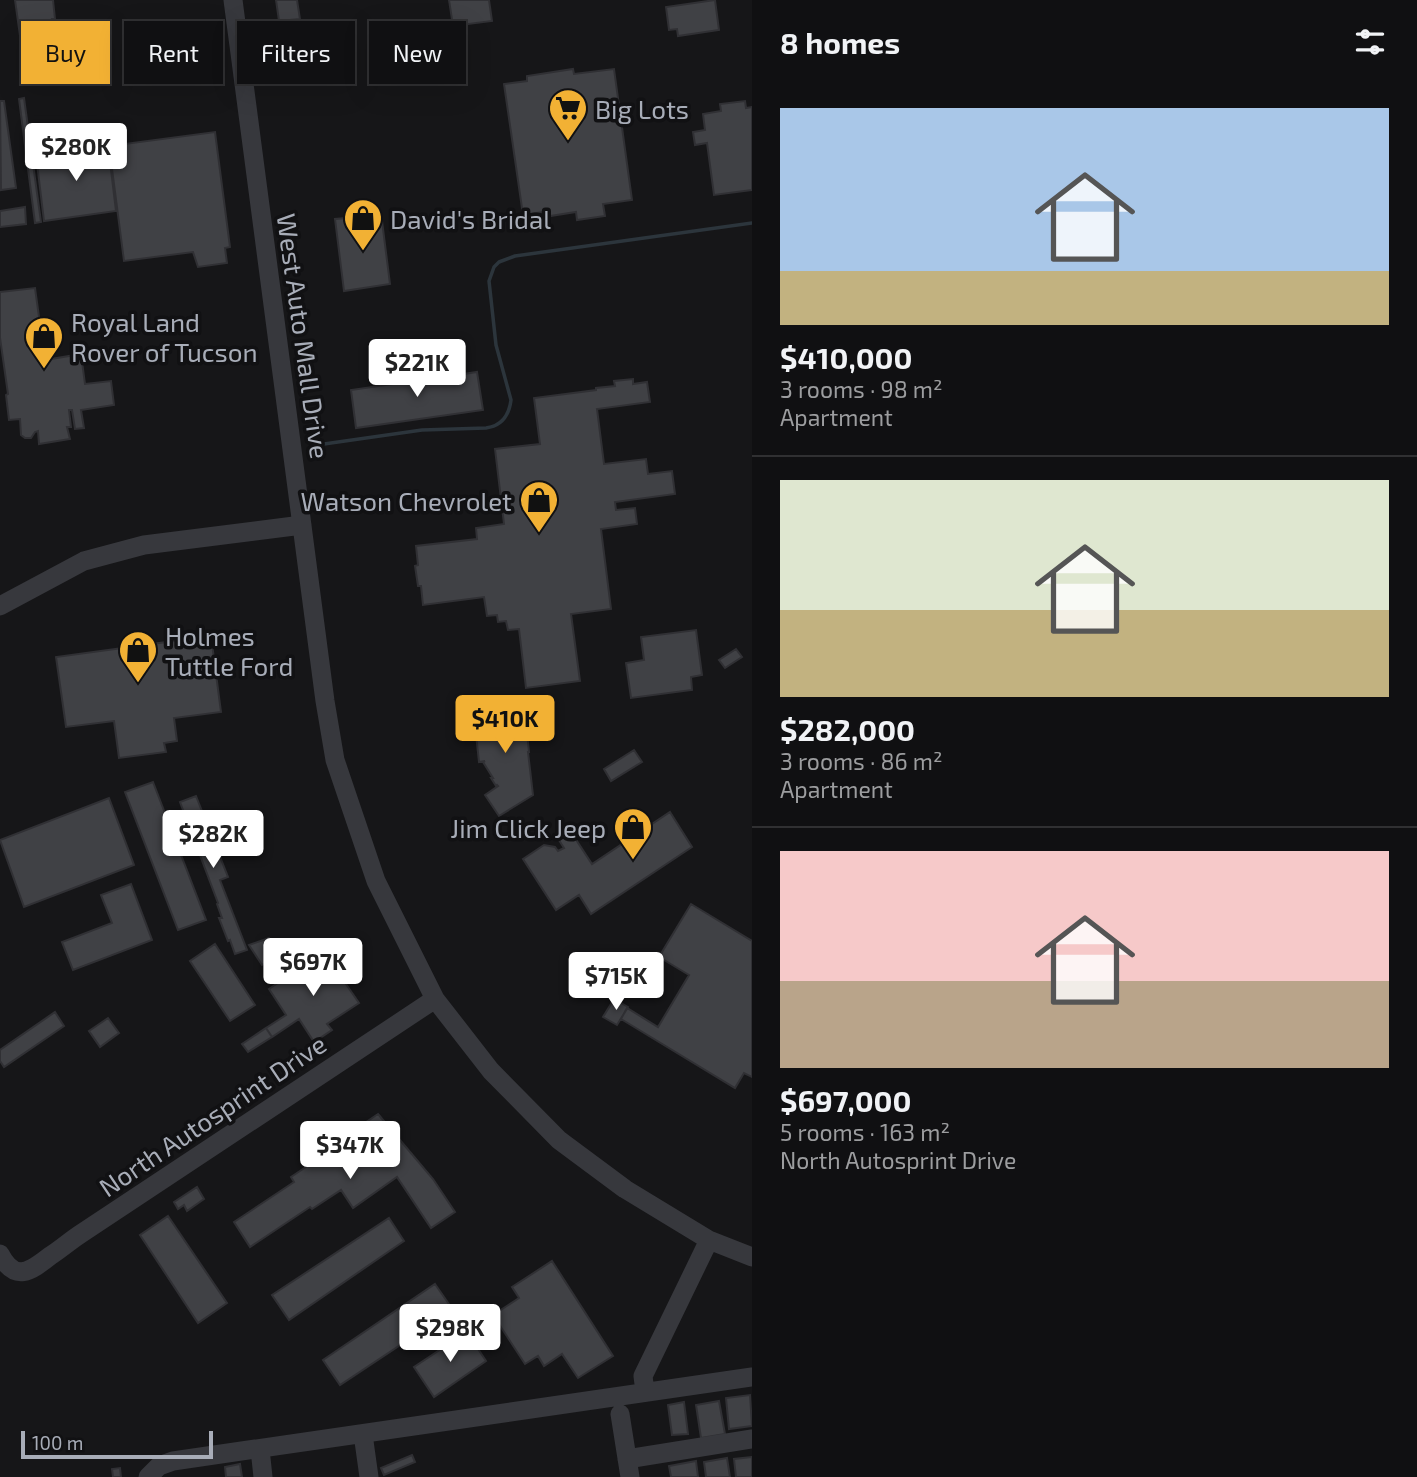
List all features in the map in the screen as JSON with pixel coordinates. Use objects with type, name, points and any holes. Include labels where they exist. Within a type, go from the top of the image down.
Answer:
[{"type":"street","name":"West Auto Mall Drive","points":[[233,0],[325,701],[335,760],[376,881],[435,999],[491,1071],[559,1140],[625,1189],[709,1240],[752,1257]]},
{"type":"street","points":[[0,606],[84,561],[144,545],[302,525]]},
{"type":"street","name":"North Autosprint Drive","points":[[0,1254],[10,1267],[18,1272],[32,1270],[82,1233],[435,999]]},
{"type":"street","points":[[645,1392],[643,1376],[709,1240]]},
{"type":"street","points":[[148,1477],[159,1466],[173,1461],[752,1377]]},
{"type":"street","points":[[620,1414],[628,1468],[752,1439]]},
{"type":"street","points":[[363,1434],[369,1477]]},
{"type":"street","points":[[260,1449],[263,1477]]},
{"type":"building","points":[[15,0],[53,0],[55,19],[52,21],[21,21],[21,43]]},
{"type":"building","points":[[276,0],[297,0],[300,19],[279,21]]},
{"type":"building","points":[[449,0],[489,0],[492,21],[466,24],[466,21],[452,21]]},
{"type":"building","points":[[715,0],[719,30],[678,36],[677,29],[669,30],[666,7]]},
{"type":"building","name":"Big Lots","points":[[573,69],[574,74],[614,69],[632,200],[603,204],[605,216],[577,220],[576,212],[544,217],[544,212],[523,215],[504,84],[527,81],[527,76]]},
{"type":"building","points":[[24,98],[41,222],[35,223],[19,99]]},
{"type":"building","points":[[0,101],[4,101],[16,188],[1,190]]},
{"type":"building","points":[[745,101],[746,108],[752,107],[752,190],[714,195],[707,143],[695,145],[693,132],[705,130],[703,114],[721,111],[720,104]]},
{"type":"building","points":[[215,132],[230,247],[225,248],[227,263],[198,267],[193,252],[124,261],[109,146]]},
{"type":"building","points":[[108,145],[116,211],[44,221],[36,155]]},
{"type":"building","points":[[25,207],[26,224],[0,227],[0,211]]},
{"type":"building","name":"David's Bridal","points":[[366,208],[367,215],[381,213],[390,284],[344,291],[335,219],[347,218],[346,210]]},
{"type":"building","name":"Royal Land Rover of Tucson","points":[[35,288],[45,360],[81,354],[85,384],[111,381],[114,405],[81,410],[84,428],[75,429],[72,410],[69,410],[71,427],[67,427],[70,439],[39,444],[38,431],[31,438],[25,438],[21,435],[20,419],[9,420],[0,338],[0,292]]},
{"type":"building","points":[[414,347],[417,367],[403,369],[400,349]]},
{"type":"building","points":[[415,368],[417,381],[477,372],[483,410],[356,428],[351,390],[407,382],[405,369]]},
{"type":"building","name":"Watson Chevrolet","points":[[633,379],[633,384],[647,382],[650,402],[597,409],[604,464],[646,459],[648,474],[672,471],[675,494],[615,502],[616,510],[635,508],[637,524],[601,529],[611,609],[571,614],[580,681],[526,688],[519,629],[508,630],[506,621],[498,622],[497,615],[487,616],[484,597],[423,605],[415,566],[418,565],[416,546],[477,539],[476,528],[504,524],[495,449],[540,444],[534,398],[596,390],[615,386],[614,381]]},
{"type":"building","points":[[696,630],[702,675],[691,677],[692,690],[631,698],[626,663],[644,660],[641,637]]},
{"type":"building","name":"Holmes Tuttle Ford","points":[[211,636],[221,712],[174,718],[177,741],[164,743],[166,752],[119,758],[114,721],[66,727],[56,657]]},
{"type":"building","points":[[736,649],[742,657],[725,668],[719,660]]},
{"type":"building","points":[[483,705],[484,712],[526,708],[533,795],[499,816],[485,795],[498,786],[491,778],[483,762],[485,761],[479,762],[473,706]]},
{"type":"building","points":[[634,750],[642,762],[611,781],[604,769]]},
{"type":"building","points":[[153,782],[206,920],[178,930],[125,792]]},
{"type":"building","points":[[196,796],[228,877],[220,880],[247,950],[235,954],[219,918],[222,918],[218,903],[180,802]]},
{"type":"building","points":[[109,798],[134,865],[24,907],[0,840]]},
{"type":"building","name":"Jim Click Jeep","points":[[670,812],[692,847],[591,914],[579,895],[556,910],[523,859],[544,845],[555,847],[558,851],[564,848],[557,837],[569,829],[592,864]]},
{"type":"building","points":[[131,884],[152,940],[73,970],[62,942],[112,923],[101,895]]},
{"type":"building","points":[[691,904],[752,941],[752,1077],[744,1073],[735,1088],[621,1019],[627,1008],[658,1027],[689,975],[659,957]]},
{"type":"building","points":[[269,938],[280,954],[262,965],[249,945]]},
{"type":"building","points":[[215,944],[255,1005],[230,1021],[190,961]]},
{"type":"building","points":[[332,951],[343,967],[337,971],[359,1003],[327,1024],[332,1030],[314,1042],[299,1019],[272,1037],[266,1028],[286,1015],[269,989],[291,974],[293,977]]},
{"type":"building","points":[[614,999],[628,1007],[617,1025],[603,1017]]},
{"type":"building","points":[[55,1012],[64,1026],[4,1067],[0,1061],[0,1050]]},
{"type":"building","points":[[108,1018],[119,1033],[100,1047],[89,1031]]},
{"type":"building","points":[[266,1028],[272,1037],[248,1052],[242,1044]]},
{"type":"building","points":[[378,1114],[433,1179],[455,1212],[431,1228],[397,1177],[353,1208],[341,1190],[250,1247],[234,1222],[294,1182],[291,1177],[352,1136],[350,1133]]},
{"type":"building","points":[[197,1187],[204,1199],[187,1211],[184,1205],[178,1209],[174,1202]]},
{"type":"building","points":[[168,1216],[227,1303],[198,1323],[140,1235]]},
{"type":"building","points":[[389,1218],[404,1241],[289,1320],[272,1295]]},
{"type":"building","points":[[552,1261],[613,1356],[578,1378],[562,1354],[544,1366],[538,1356],[525,1364],[493,1315],[519,1298],[512,1287]]},
{"type":"building","points":[[435,1284],[453,1310],[340,1385],[323,1360]]},
{"type":"building","points":[[467,1332],[486,1361],[434,1397],[414,1367]]},
{"type":"building","points":[[750,1395],[752,1426],[729,1429],[726,1398]]},
{"type":"building","points":[[719,1401],[725,1434],[701,1438],[696,1405]]},
{"type":"building","points":[[684,1402],[688,1434],[672,1435],[668,1405]]},
{"type":"building","points":[[412,1455],[415,1462],[384,1475],[381,1468]]},
{"type":"building","points":[[752,1457],[752,1477],[736,1477],[734,1459]]},
{"type":"building","points":[[727,1458],[730,1477],[706,1477],[704,1462]]},
{"type":"building","points":[[696,1461],[698,1477],[671,1477],[669,1466]]},
{"type":"building","points":[[240,1464],[242,1477],[226,1477],[225,1467]]},
{"type":"building","points":[[120,1468],[121,1477],[113,1477],[112,1469]]},
{"type":"waterway","points":[[324,444],[422,430],[486,428],[504,419],[511,400],[496,345],[489,281],[499,262],[515,256],[752,223]]},
{"type":"place","name":"Big Lots","points":[[568,142]]},
{"type":"place","name":"David's Bridal","points":[[363,252]]},
{"type":"place","name":"Royal Land Rover of Tucson","points":[[44,370]]},
{"type":"place","name":"Watson Chevrolet","points":[[539,534]]},
{"type":"place","name":"Holmes Tuttle Ford","points":[[138,684]]},
{"type":"place","name":"Jim Click Jeep","points":[[633,861]]}]
